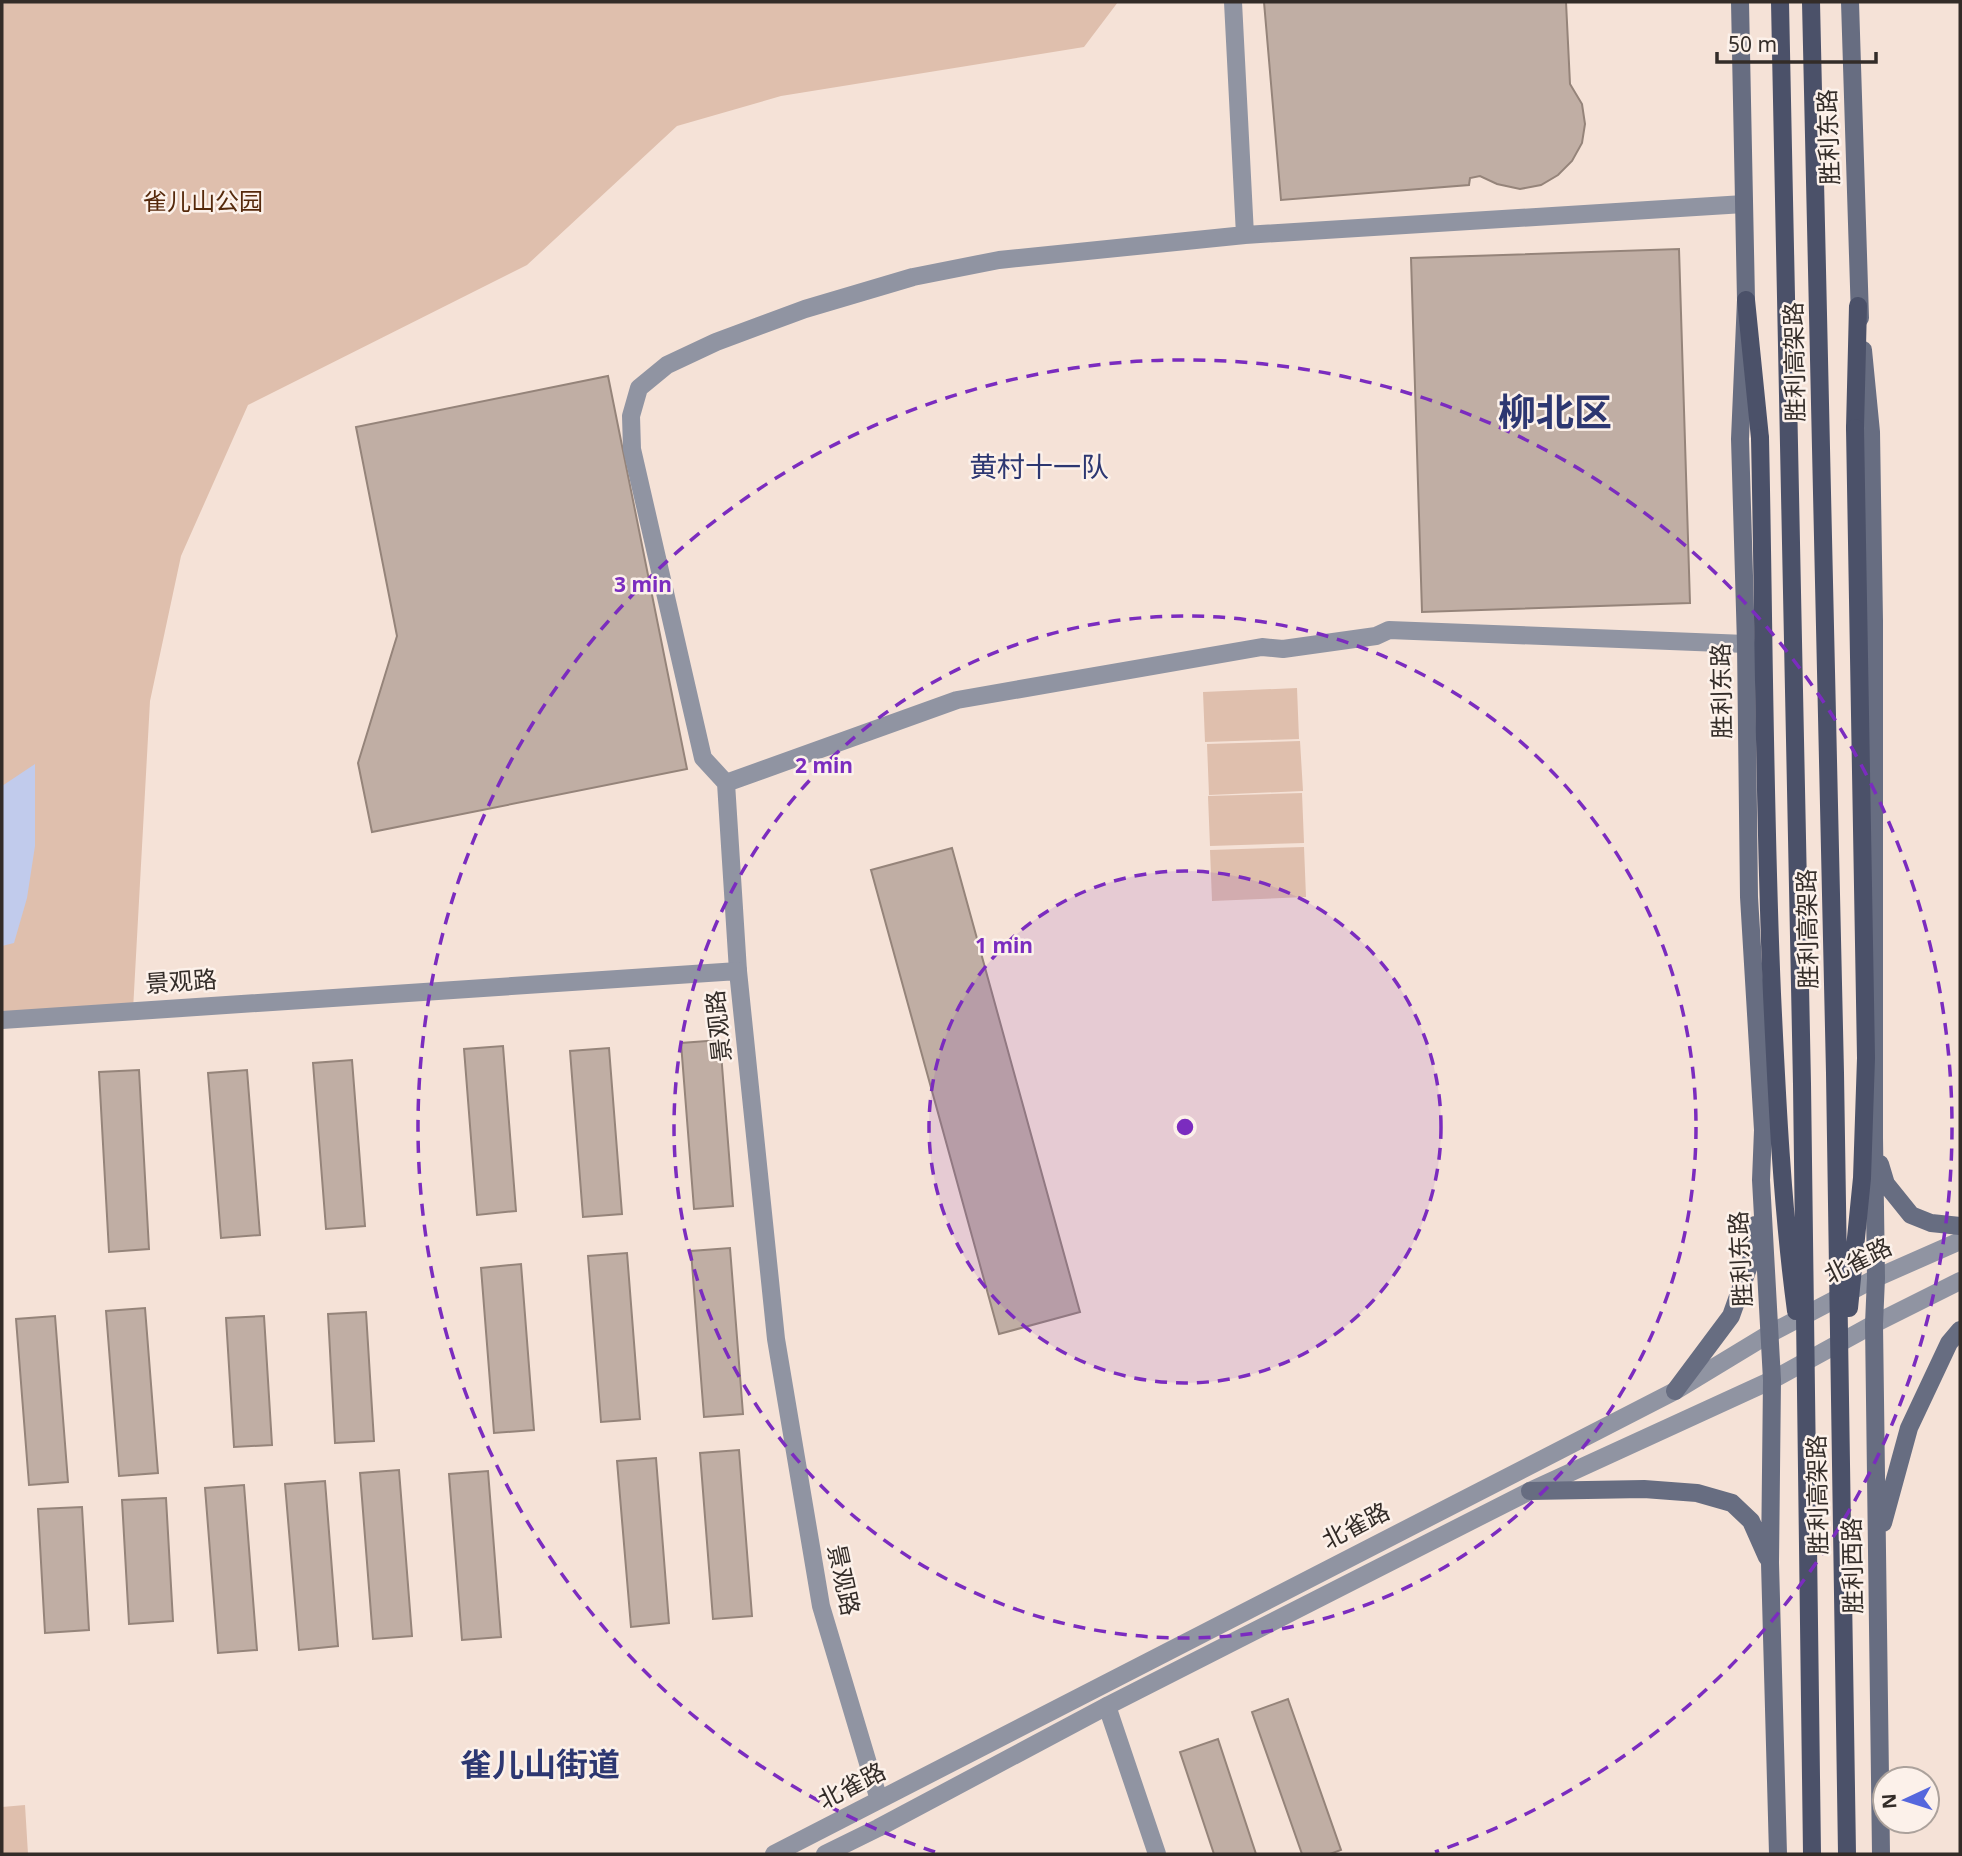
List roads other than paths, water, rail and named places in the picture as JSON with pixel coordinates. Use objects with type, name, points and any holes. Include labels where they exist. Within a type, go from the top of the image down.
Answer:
[{"type":"main road","name":"胜利东路","points":[[1740,2],[1746,300],[1740,439],[1749,897],[1763,1130],[1761,1180],[1772,1380]]},
{"type":"main road","name":"胜利高架路","points":[[1780,2],[1802,1070],[1812,1854]]},
{"type":"main road","name":"胜利高架路","points":[[1811,2],[1835,1073],[1847,1854]]},
{"type":"main road","name":"胜利东路","points":[[1850,2],[1858,306],[1871,432],[1876,1278]]},
{"type":"main road","points":[[1746,300],[1760,438],[1769,907],[1777,1106],[1790,1266],[1807,1394]]},
{"type":"main road","points":[[1840,1391],[1862,1178],[1866,1058],[1855,428],[1858,306]]},
{"type":"main road","points":[[1874,1138],[1886,1184],[1911,1215],[1931,1223],[1960,1226]]},
{"type":"main road","points":[[1675,1391],[1731,1316],[1751,1260],[1761,1180]]},
{"type":"main road","name":"胜利西路","points":[[1876,1278],[1874,1324],[1881,1854]]},
{"type":"main road","points":[[1877,1543],[1909,1428],[1949,1343],[1960,1330]]},
{"type":"main road","points":[[1772,1380],[1770,1563],[1778,1854]]},
{"type":"main road","points":[[1530,1490],[1644,1489],[1697,1493],[1732,1503],[1751,1521],[1770,1563]]},
{"type":"street","points":[[1233,2],[1245,235]]},
{"type":"street","points":[[738,971],[726,783],[703,758],[632,449],[631,416],[639,388],[667,365],[716,342],[805,309],[913,277],[999,260],[1245,235],[1744,204]]},
{"type":"street","points":[[726,783],[957,700],[1262,647],[1283,649],[1376,636],[1390,630],[1746,644]]},
{"type":"street","name":"景观路","points":[[2,1020],[738,971],[776,1339],[818,1592],[879,1800]]},
{"type":"street","name":"北雀路","points":[[774,1854],[1675,1391],[1769,1334],[1876,1278],[1960,1241]]},
{"type":"street","name":"北雀路","points":[[825,1854],[1107,1706],[1530,1490],[1772,1380],[1960,1281]]},
{"type":"street","points":[[1107,1706],[1157,1854]]},
{"type":"water","points":[[35,764],[35,846],[27,898],[14,943],[2,946],[2,786]]},
{"type":"district","name":"柳北区","points":[[1555,413]]},
{"type":"district","name":"黄村十一队","points":[[1039,467]]},
{"type":"district","name":"雀儿山街道","points":[[540,1765]]},
{"type":"park label","name":"雀儿山公园","points":[[203,202]]}]
